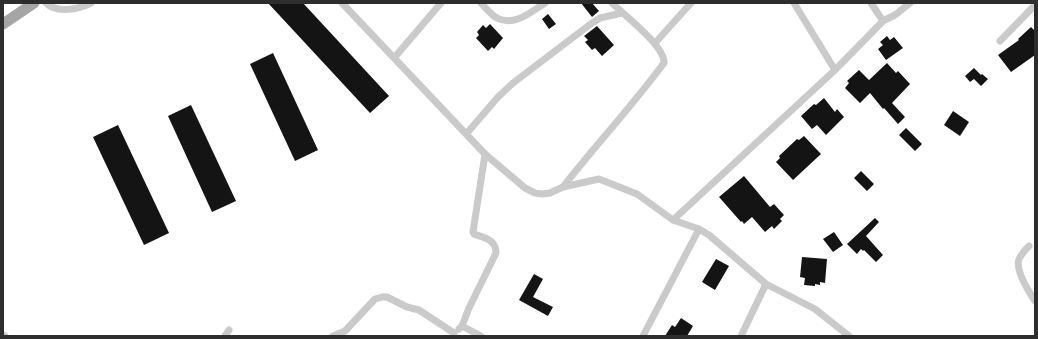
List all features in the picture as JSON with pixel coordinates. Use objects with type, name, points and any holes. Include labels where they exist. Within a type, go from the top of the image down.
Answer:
[{"type":"main road","points":[[3,24],[32,4]]},
{"type":"street","points":[[46,3],[48,6],[56,9],[66,9],[91,3]]},
{"type":"street","points":[[342,3],[485,154],[525,188],[535,193],[542,194],[550,193],[563,187],[599,179],[638,194],[673,220],[698,229],[709,235],[766,284],[815,309],[848,336]]},
{"type":"street","points":[[394,58],[441,3]]},
{"type":"street","points":[[481,3],[496,18],[503,21],[520,19],[545,3]]},
{"type":"street","points":[[563,187],[595,147],[632,105],[664,64],[664,58],[655,43],[612,3]]},
{"type":"street","points":[[655,43],[691,3]]},
{"type":"street","points":[[794,3],[835,70]]},
{"type":"street","points":[[871,3],[883,21]]},
{"type":"street","points":[[673,220],[835,70],[883,21],[910,3]]},
{"type":"street","points":[[1000,41],[1035,4]]},
{"type":"street","points":[[467,134],[498,97],[513,83],[592,23],[600,18],[622,13]]},
{"type":"street","points":[[333,336],[345,331],[374,299],[382,297],[387,297],[407,307],[419,310],[453,335],[462,326],[469,308],[496,253],[496,248],[493,242],[487,238],[474,234],[473,232],[485,154]]},
{"type":"street","points":[[643,336],[698,229]]},
{"type":"street","points":[[1028,246],[1019,258],[1017,265],[1024,283],[1035,302]]},
{"type":"street","points":[[741,336],[766,284]]},
{"type":"street","points":[[462,326],[481,336]]},
{"type":"building","points":[[268,3],[303,3],[389,96],[370,113]]},
{"type":"building","points":[[581,3],[592,3],[599,11],[592,17]]},
{"type":"building","points":[[548,14],[556,24],[549,29],[542,19]]},
{"type":"building","points":[[490,24],[503,38],[494,49],[492,47],[488,51],[476,38],[479,35],[477,32],[483,25],[486,28]]},
{"type":"building","points":[[597,26],[614,45],[602,56],[595,48],[592,50],[585,42],[588,40],[584,36]]},
{"type":"building","points":[[1031,27],[1035,31],[1035,55],[1011,72],[998,55],[1019,40],[1018,39]]},
{"type":"building","points":[[887,36],[890,40],[894,37],[903,48],[886,60],[878,49],[883,45],[880,42]]},
{"type":"building","points":[[273,53],[318,150],[295,161],[250,64]]},
{"type":"building","points":[[887,63],[896,73],[898,71],[910,84],[892,103],[905,117],[898,124],[870,93],[860,103],[845,88],[849,83],[847,81],[859,70],[869,80]]},
{"type":"building","points":[[974,68],[988,79],[981,86],[974,79],[970,82],[965,76]]},
{"type":"building","points":[[824,98],[835,112],[837,109],[844,117],[826,135],[817,125],[812,129],[801,116],[814,104],[816,105]]},
{"type":"building","points":[[191,105],[236,201],[212,212],[168,116]]},
{"type":"building","points":[[953,111],[969,122],[960,136],[944,125]]},
{"type":"building","points":[[118,125],[169,233],[144,245],[93,137]]},
{"type":"building","points":[[906,128],[922,144],[915,151],[899,135]]},
{"type":"building","points":[[804,136],[821,154],[793,180],[776,162],[780,158],[779,156],[797,139],[799,140]]},
{"type":"building","points":[[861,171],[874,184],[867,191],[854,178]]},
{"type":"building","points":[[744,176],[770,207],[774,204],[784,215],[780,219],[782,221],[774,229],[772,226],[765,232],[752,217],[744,224],[719,197]]},
{"type":"building","points":[[875,218],[879,222],[866,236],[883,255],[876,262],[864,250],[863,251],[861,249],[857,254],[847,244]]},
{"type":"building","points":[[834,232],[843,245],[833,252],[823,239]]},
{"type":"building","points":[[802,257],[827,259],[825,283],[820,282],[820,285],[815,284],[815,286],[804,285],[805,278],[800,277]]},
{"type":"building","points":[[716,259],[729,266],[715,290],[702,282]]},
{"type":"building","points":[[534,274],[543,279],[533,297],[553,307],[548,316],[519,300]]},
{"type":"building","points":[[681,318],[693,326],[687,336],[665,336],[672,325],[675,327]]}]
